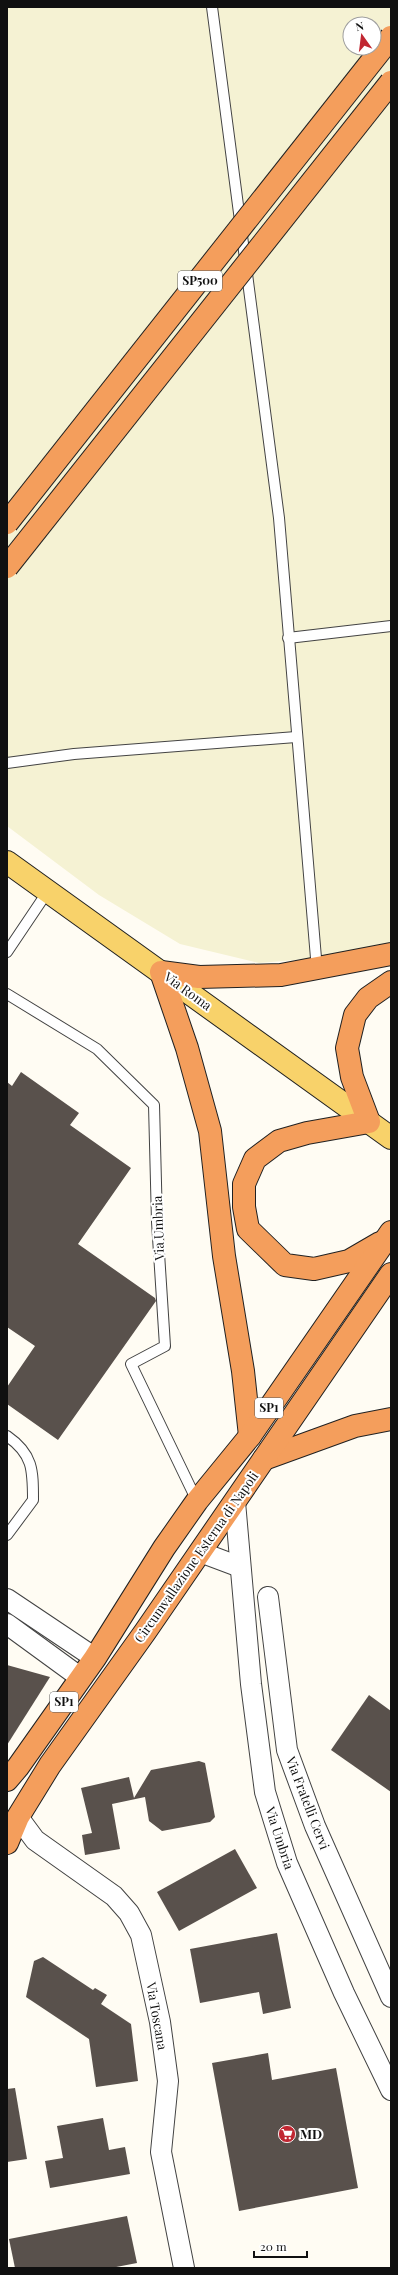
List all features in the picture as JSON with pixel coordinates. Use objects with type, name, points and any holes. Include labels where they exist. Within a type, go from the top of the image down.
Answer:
[{"type":"highway","name":"SP500","points":[[7,523],[391,37]]},
{"type":"highway","name":"SP500","points":[[7,567],[391,82]]},
{"type":"highway","points":[[250,1436],[243,1371],[224,1256],[210,1131],[187,1048],[161,972],[199,977],[280,975],[317,970],[391,954]]},
{"type":"highway","points":[[389,1236],[349,1261],[314,1269],[285,1265],[248,1229],[244,1207],[244,1184],[256,1159],[279,1141],[307,1133],[369,1122],[352,1077],[348,1048],[355,1015],[368,998],[391,982]]},
{"type":"highway","name":"Circumvallazione Esterna di Napoli","points":[[7,1780],[18,1767],[95,1658],[164,1548],[197,1501],[250,1436],[389,1236]]},
{"type":"highway","name":"Circumvallazione Esterna di Napoli","points":[[7,1842],[18,1817],[50,1765],[200,1552],[391,1274]]},
{"type":"highway","points":[[264,1459],[356,1426],[391,1419]]},
{"type":"main road","name":"Via Roma","points":[[7,862],[391,1138]]},
{"type":"street","name":"Via Umbria","points":[[234,1502],[251,1684],[265,1792],[287,1863],[344,1993],[391,2090]]},
{"type":"street","points":[[200,1552],[240,1567]]},
{"type":"street","name":"Via Fratelli Cervi","points":[[268,1597],[287,1750],[315,1826],[391,1997]]},
{"type":"street","points":[[7,1599],[95,1658]]},
{"type":"street","points":[[7,1624],[81,1678]]},
{"type":"street","name":"Via Toscana","points":[[18,1817],[34,1840],[114,1896],[129,1913],[141,1935],[160,2022],[168,2081],[161,2152],[184,2268]]},
{"type":"lane","points":[[212,7],[279,518],[296,737],[317,970]]},
{"type":"lane","points":[[288,638],[391,626]]},
{"type":"lane","points":[[7,763],[74,754],[296,737]]},
{"type":"lane","points":[[7,952],[48,891]]},
{"type":"lane","name":"Via Umbria","points":[[7,994],[97,1049],[154,1105],[157,1222],[165,1346],[131,1364],[197,1501]]},
{"type":"lane","points":[[7,1436],[20,1445],[30,1459],[33,1500],[7,1536]]},
{"type":"shaded area","points":[[7,7],[391,7],[391,945],[330,957],[259,963],[180,944],[99,895],[7,826]]},
{"type":"building","points":[[21,1072],[79,1113],[70,1125],[131,1168],[78,1244],[155,1298],[156,1301],[58,1440],[7,1404],[7,1387],[35,1346],[7,1327],[7,1082],[12,1086]]},
{"type":"building","points":[[7,1665],[50,1677],[7,1745]]},
{"type":"building","points":[[369,1695],[391,1711],[391,1792],[331,1750]]},
{"type":"building","points":[[199,1761],[205,1763],[215,1817],[210,1822],[162,1831],[149,1821],[145,1797],[112,1804],[120,1849],[85,1855],[82,1835],[92,1833],[81,1788],[129,1777],[134,1798],[151,1770]]},
{"type":"building","points":[[235,1849],[257,1888],[179,1931],[157,1892]]},
{"type":"building","points":[[277,1933],[291,2008],[263,2014],[259,1992],[200,2003],[190,1949]]},
{"type":"building","points":[[43,1957],[93,1990],[95,1988],[107,1995],[101,2004],[131,2024],[138,2081],[96,2087],[89,2039],[26,1997],[34,1961]]},
{"type":"building","name":"MD","points":[[268,2053],[272,2080],[336,2068],[358,2188],[239,2211],[212,2063]]},
{"type":"building","points":[[15,2088],[27,2159],[7,2162],[7,2089]]},
{"type":"building","points":[[103,2118],[109,2150],[125,2147],[130,2174],[50,2188],[45,2161],[63,2158],[57,2126]]},
{"type":"building","points":[[127,2216],[137,2263],[111,2268],[15,2268],[9,2239]]},
{"type":"place","name":"MD","points":[[287,2134]]}]
